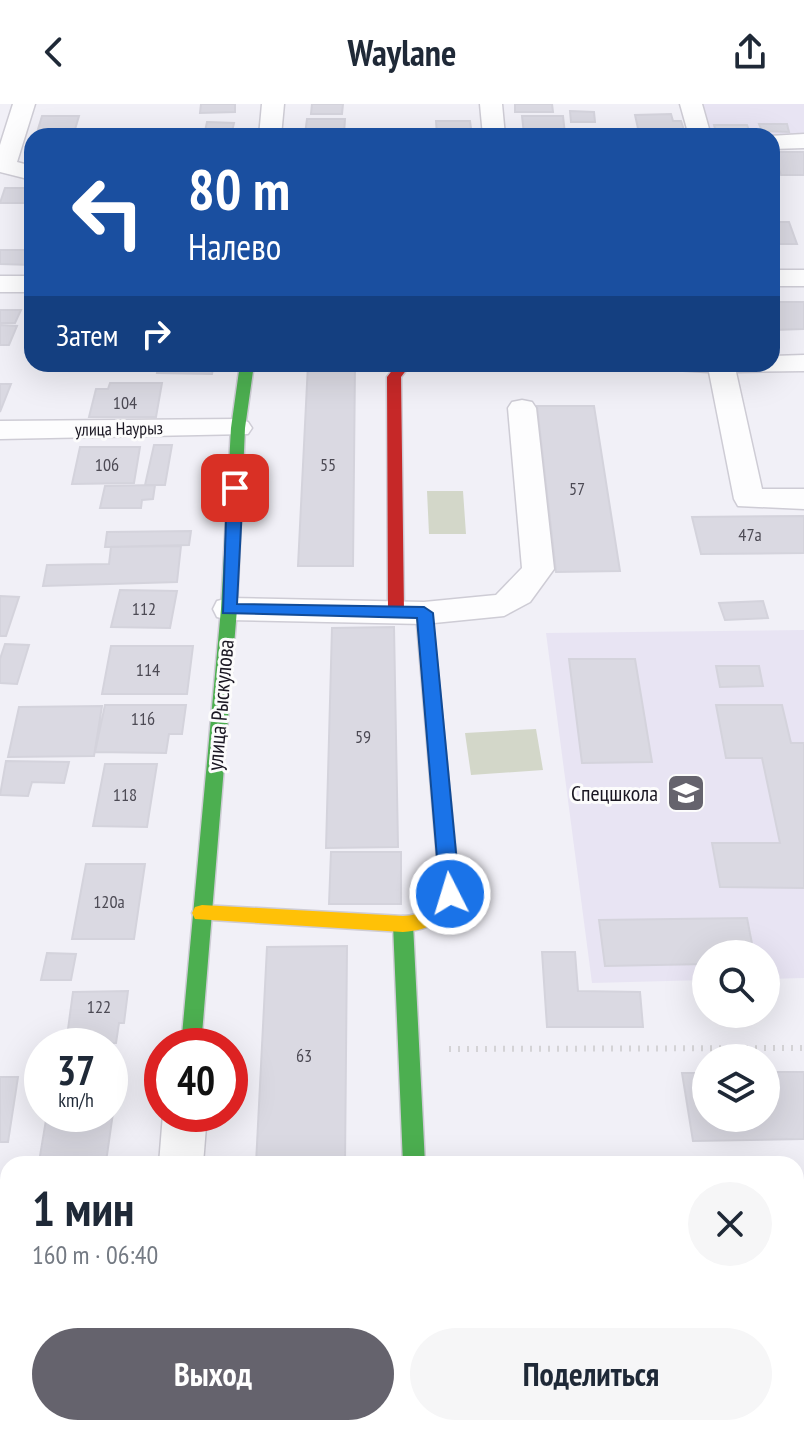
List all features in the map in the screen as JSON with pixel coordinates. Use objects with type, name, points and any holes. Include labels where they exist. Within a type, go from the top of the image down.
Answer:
[{"type":"street","points":[[24,104],[5,165],[24,172]]},
{"type":"street","points":[[271,128],[273,104]]},
{"type":"street","points":[[491,104],[493,128]]},
{"type":"street","points":[[691,104],[698,128]]},
{"type":"street","points":[[780,142],[804,141]]},
{"type":"street","points":[[780,278],[804,278]]},
{"type":"street","points":[[0,284],[24,284]]},
{"type":"street","points":[[780,364],[804,363]]},
{"type":"street","name":"улица Рыскулова","points":[[192,1028],[229,609],[238,428],[246,372]]},
{"type":"street","points":[[202,913],[426,924],[445,907],[450,894],[410,613],[394,377],[398,372]]},
{"type":"street","points":[[722,372],[749,499],[804,499]]},
{"type":"street","points":[[229,609],[410,613],[504,605],[519,594],[538,569],[522,408]]},
{"type":"street","name":"улица Наурыз","points":[[0,430],[238,428]]},
{"type":"street","points":[[403,924],[412,1049],[414,1156]]},
{"type":"street","points":[[182,1156],[184,1132]]},
{"type":"path","points":[[412,1049],[804,1048]]},
{"type":"shaded area","points":[[702,104],[804,104],[804,136],[780,136],[780,128],[710,128]]},
{"type":"shaded area","points":[[427,491],[463,491],[466,534],[429,534]]},
{"type":"shaded area","name":"Спецшкола","points":[[804,630],[804,978],[780,979],[780,940],[692,940],[692,980],[592,983],[546,633]]},
{"type":"shaded area","points":[[536,729],[543,770],[471,775],[465,733]]},
{"type":"building","points":[[201,104],[235,104],[235,112],[200,113]]},
{"type":"building","points":[[312,104],[343,104],[342,114],[311,114]]},
{"type":"building","points":[[515,104],[552,104],[553,112],[515,112]]},
{"type":"building","points":[[570,111],[594,112],[595,122],[571,122]]},
{"type":"building","points":[[671,114],[673,121],[681,121],[683,128],[638,128],[635,115]]},
{"type":"building","points":[[42,116],[79,116],[75,128],[38,128]]},
{"type":"building","points":[[522,116],[563,116],[564,128],[523,128]]},
{"type":"building","points":[[307,119],[345,119],[344,128],[306,128]]},
{"type":"building","points":[[436,121],[470,121],[471,128],[436,128]]},
{"type":"building","points":[[207,122],[234,123],[233,128],[206,128]]},
{"type":"building","points":[[759,124],[787,124],[789,132],[780,132],[780,128],[761,128]]},
{"type":"building","points":[[714,125],[747,125],[748,128],[715,128]]},
{"type":"building","points":[[780,152],[804,152],[804,175],[781,175]]},
{"type":"building","points":[[5,188],[24,188],[24,203],[0,203]]},
{"type":"building","points":[[780,222],[789,222],[797,244],[780,244]]},
{"type":"building","points":[[0,250],[24,250],[24,265],[0,264]]},
{"type":"building","points":[[780,302],[804,302],[804,329],[780,330]]},
{"type":"building","points":[[0,310],[21,310],[15,323],[0,323]]},
{"type":"building","points":[[0,325],[17,326],[9,345],[0,345]]},
{"type":"building","points":[[157,372],[212,372],[212,374]]},
{"type":"building","points":[[308,372],[355,372],[353,566],[298,566]]},
{"type":"building","points":[[110,383],[162,383],[156,417],[89,417],[96,389],[108,389]]},
{"type":"building","points":[[0,384],[11,384],[0,412]]},
{"type":"building","points":[[537,406],[594,406],[620,571],[556,572]]},
{"type":"building","points":[[154,445],[172,445],[165,485],[145,485]]},
{"type":"building","points":[[80,447],[140,447],[134,483],[72,484]]},
{"type":"building","points":[[155,485],[153,499],[142,500],[141,508],[100,508],[105,486]]},
{"type":"building","points":[[804,516],[804,553],[701,554],[692,517]]},
{"type":"building","points":[[191,531],[189,545],[105,547],[107,532]]},
{"type":"building","points":[[181,546],[177,582],[43,586],[47,565],[109,564],[111,547]]},
{"type":"building","points":[[120,590],[177,591],[170,628],[111,627]]},
{"type":"building","points":[[0,596],[19,597],[6,636],[0,636]]},
{"type":"building","points":[[763,601],[768,618],[725,620],[719,603]]},
{"type":"building","points":[[394,627],[398,847],[326,848],[332,628]]},
{"type":"building","points":[[5,644],[29,645],[17,684],[0,683],[0,659]]},
{"type":"building","points":[[111,646],[193,646],[187,694],[102,694]]},
{"type":"building","points":[[569,659],[635,659],[652,762],[582,763]]},
{"type":"building","points":[[716,666],[759,666],[763,686],[720,687]]},
{"type":"building","points":[[105,705],[186,705],[182,734],[169,734],[166,753],[95,752]]},
{"type":"building","points":[[716,705],[782,705],[791,743],[804,743],[804,888],[720,887],[712,843],[780,843],[762,758],[726,758]]},
{"type":"building","points":[[102,706],[94,756],[8,757],[19,707]]},
{"type":"building","points":[[6,761],[69,762],[64,783],[32,782],[28,796],[0,795]]},
{"type":"building","points":[[105,764],[157,764],[147,827],[93,826]]},
{"type":"building","points":[[331,852],[401,852],[401,904],[329,904]]},
{"type":"building","points":[[86,864],[145,864],[134,939],[72,939]]},
{"type":"building","points":[[747,918],[751,940],[692,940],[692,964],[605,966],[599,920]]},
{"type":"building","points":[[347,946],[345,1156],[256,1156],[267,947]]},
{"type":"building","points":[[542,952],[575,952],[578,991],[640,992],[643,1027],[547,1027]]},
{"type":"building","points":[[47,953],[76,954],[71,980],[41,980]]},
{"type":"building","points":[[128,991],[124,1023],[119,1023],[118,1028],[68,1028],[73,992]]},
{"type":"building","points":[[780,1072],[804,1072],[804,1139],[693,1141],[682,1073],[692,1073],[692,1132],[780,1132]]},
{"type":"building","points":[[0,1077],[18,1077],[8,1142],[0,1142]]},
{"type":"building","points":[[44,1132],[110,1132],[107,1156],[40,1156]]},
{"type":"traffic: fast","points":[[193,1028],[229,609],[238,428],[246,372]]},
{"type":"traffic: fast","points":[[403,924],[414,1156]]},
{"type":"traffic: slow","points":[[202,913],[403,924],[426,920],[442,908],[450,894],[424,613]]},
{"type":"traffic: jam","points":[[396,612],[394,377],[398,372]]},
{"type":"place","name":"Спецшкола","points":[[686,793]]},
{"type":"route","points":[[235,488],[229,609],[424,613],[450,894]]}]
